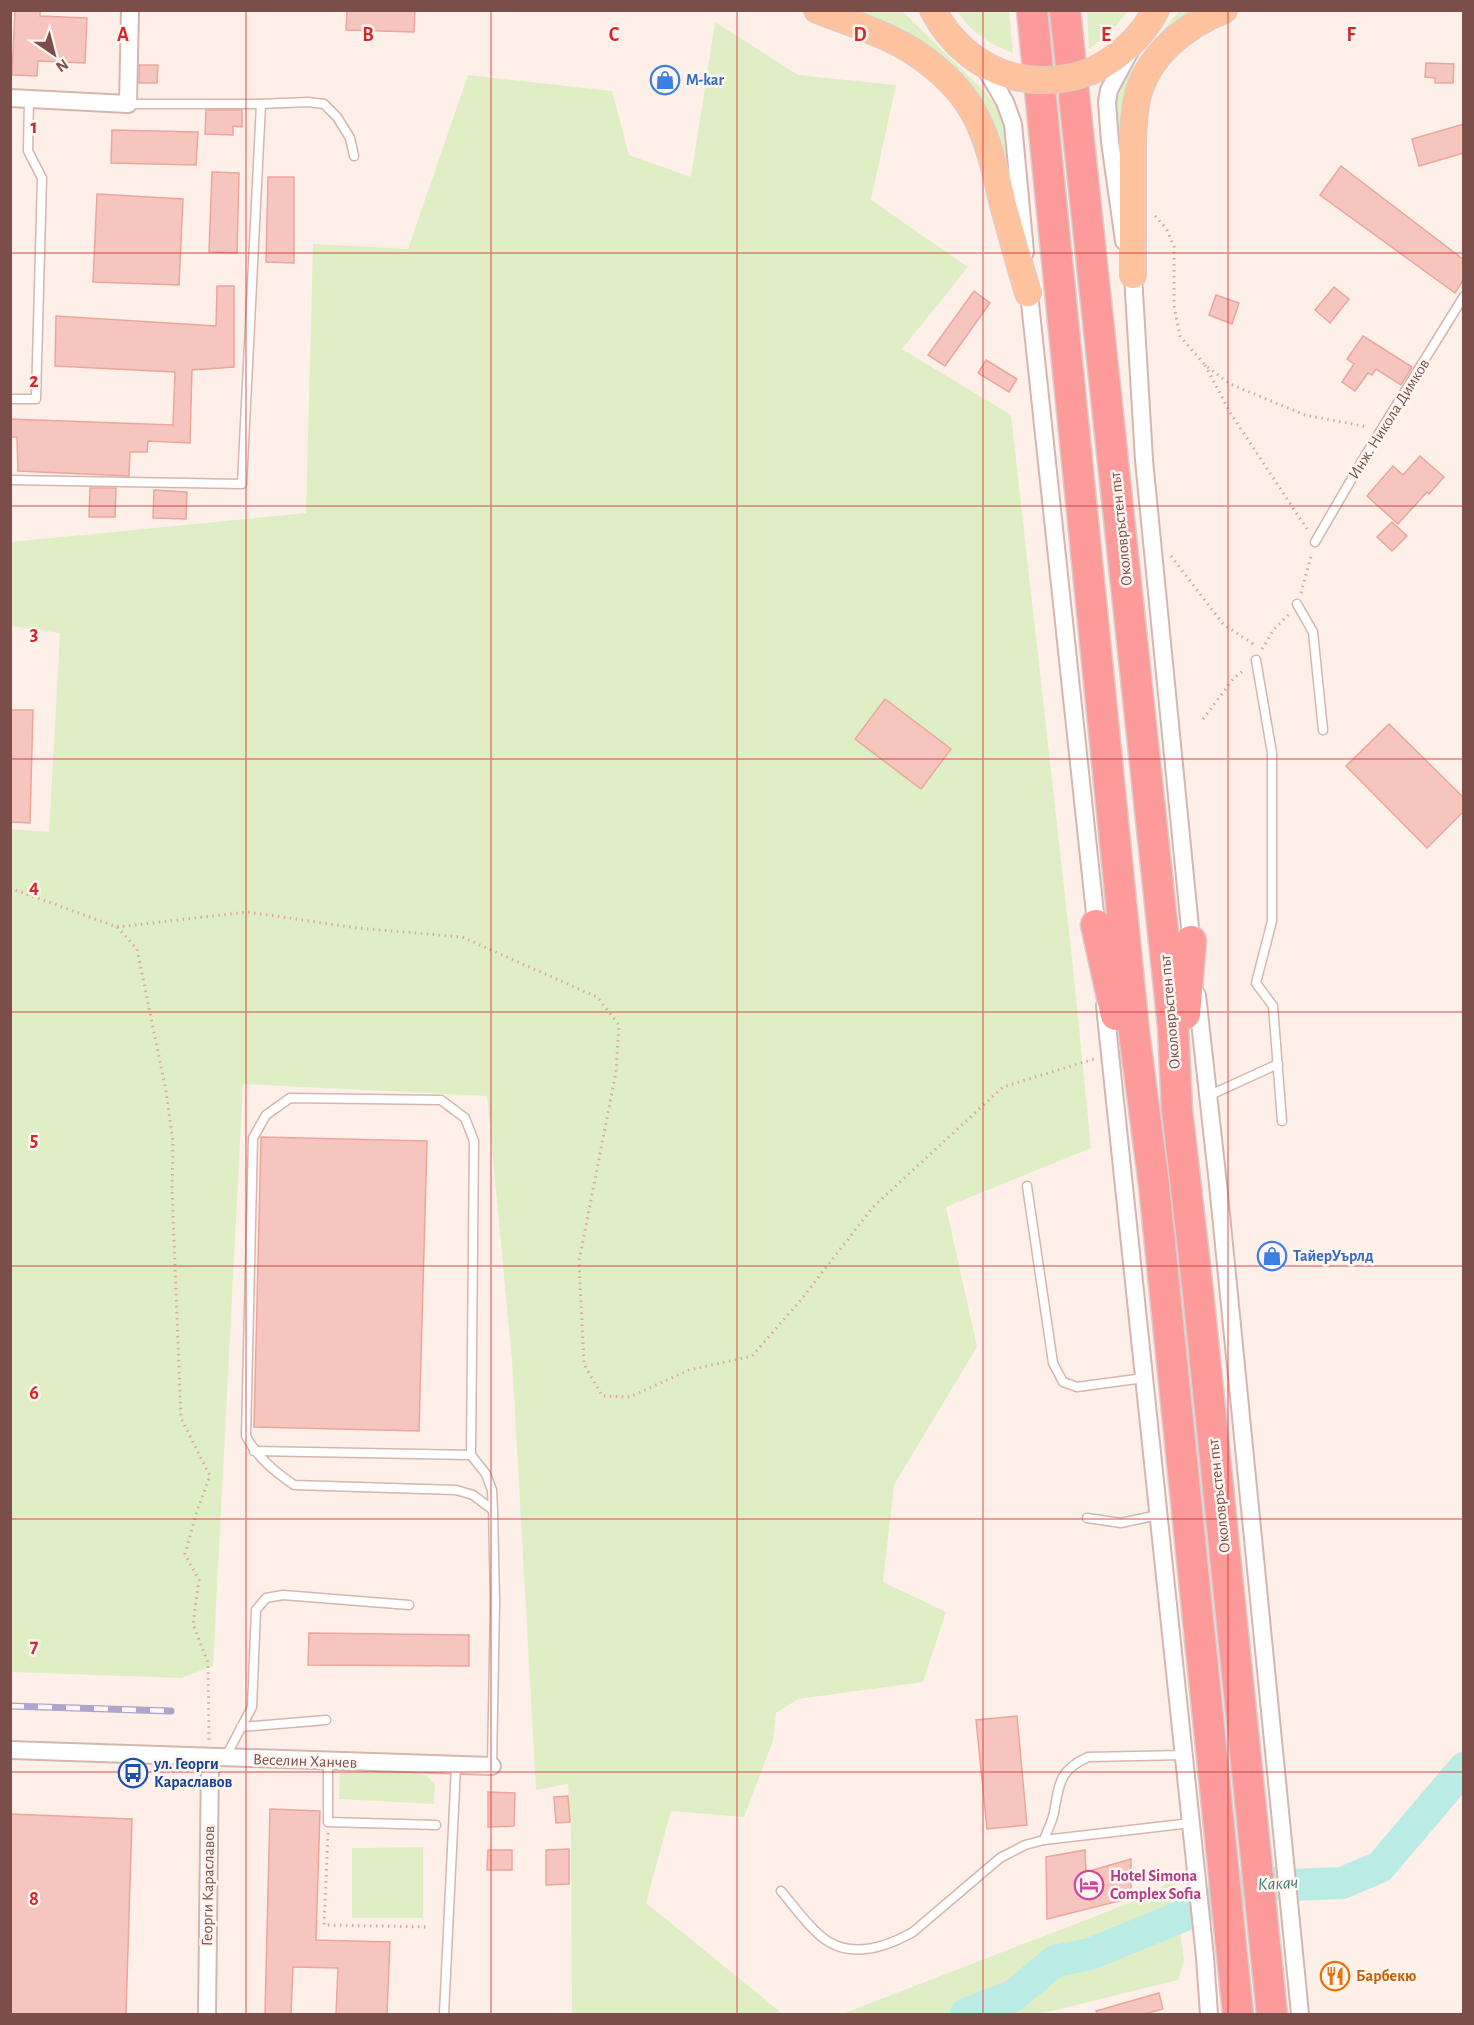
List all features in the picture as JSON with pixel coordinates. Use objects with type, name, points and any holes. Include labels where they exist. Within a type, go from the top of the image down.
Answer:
[{"type":"highway","name":"Околовръстен път","points":[[1032,10],[1134,1032],[1154,1185],[1209,1867],[1218,1953],[1238,2014]]},
{"type":"highway","name":"Околовръстен път","points":[[1065,10],[1172,1014],[1177,1110],[1198,1292],[1270,1851],[1279,1939],[1272,2014]]},
{"type":"highway","points":[[1096,925],[1154,1185]]},
{"type":"highway","points":[[1177,1110],[1191,941]]},
{"type":"main road","points":[[817,10],[874,32],[912,50],[954,86],[976,116],[991,155],[1011,237],[1028,292]]},
{"type":"main road","points":[[932,15],[958,46],[984,66],[1029,80],[1055,81],[1092,71],[1109,63],[1145,27],[1166,10]]},
{"type":"main road","points":[[1132,275],[1133,133],[1138,98],[1147,74],[1171,41],[1205,18],[1224,10]]},
{"type":"street","points":[[10,98],[128,104],[130,10]]},
{"type":"street","points":[[1145,27],[1109,90],[1107,102],[1122,234],[1132,275],[1144,460],[1208,1096],[1270,1851]]},
{"type":"street","points":[[984,66],[1005,102],[1013,124],[1017,147],[1028,292],[1191,1823],[1209,1867]]},
{"type":"street","name":"Веселин Ханчев","points":[[10,1750],[492,1766]]},
{"type":"street","name":"Георги Караславов","points":[[207,2014],[217,1758]]},
{"type":"street","points":[[1279,1939],[1300,2014]]},
{"type":"street","points":[[1209,2014],[1218,1953]]},
{"type":"lane","points":[[10,399],[36,399],[42,178],[28,151],[29,99]]},
{"type":"lane","points":[[128,104],[308,102],[324,105],[337,117],[350,138],[354,156]]},
{"type":"lane","points":[[10,480],[242,484],[261,104]]},
{"type":"lane","name":"Инж. Никола Димков","points":[[1316,542],[1464,296]]},
{"type":"lane","points":[[1296,604],[1313,633],[1323,730]]},
{"type":"lane","points":[[1256,660],[1272,753],[1272,921],[1256,983],[1273,1006],[1282,1121]]},
{"type":"lane","points":[[1208,1096],[1278,1064]]},
{"type":"lane","points":[[492,1766],[494,1510],[492,1490],[486,1474],[471,1455],[474,1141],[465,1118],[441,1100],[291,1098],[266,1115],[253,1138],[246,1436],[254,1451],[276,1473],[294,1485],[456,1490],[473,1495],[494,1510]]},
{"type":"lane","points":[[1027,1186],[1053,1363],[1063,1382],[1077,1388],[1144,1378]]},
{"type":"lane","points":[[254,1451],[471,1455]]},
{"type":"lane","points":[[1088,1518],[1121,1523],[1158,1515]]},
{"type":"lane","points":[[217,1758],[241,1727],[252,1707],[256,1610],[267,1598],[283,1595],[410,1605]]},
{"type":"lane","points":[[241,1727],[326,1720]]},
{"type":"lane","points":[[1044,1840],[1053,1816],[1062,1776],[1077,1762],[1088,1756],[1184,1755]]},
{"type":"lane","points":[[328,1762],[328,1822],[436,1825]]},
{"type":"lane","points":[[444,2014],[456,1766]]},
{"type":"lane","points":[[781,1891],[827,1941],[850,1950],[874,1948],[913,1932],[1000,1858],[1025,1845],[1044,1840],[1191,1823]]},
{"type":"path","points":[[1150,212],[1166,228],[1174,247],[1174,306],[1180,336],[1205,365],[1230,384],[1305,415],[1382,430]]},
{"type":"path","points":[[1165,548],[1223,624],[1262,650],[1274,629],[1299,601],[1316,542],[1231,414],[1205,365]]},
{"type":"path","points":[[1203,718],[1234,678],[1256,660]]},
{"type":"path","points":[[10,888],[117,927],[248,912],[357,928],[462,937],[597,997],[619,1025],[616,1072],[579,1261],[584,1364],[602,1396],[630,1397],[689,1370],[752,1356],[800,1301],[873,1207],[1003,1087],[1110,1054]]},
{"type":"path","points":[[117,927],[137,949],[166,1091],[173,1142],[172,1190],[181,1418],[210,1476],[185,1554],[199,1581],[193,1624],[207,1664],[217,1758]]},
{"type":"path","points":[[328,1822],[324,1925],[430,1927]]},
{"type":"green space","points":[[1087,10],[1128,11],[1109,34],[1089,49]]},
{"type":"green space","points":[[833,11],[902,11],[984,91],[1000,111],[1010,145],[1016,212],[986,118]]},
{"type":"green space","points":[[957,11],[1009,11],[1013,53],[982,37]]},
{"type":"green space","points":[[1179,11],[1207,11],[1176,28],[1121,151],[1115,98],[1118,86]]},
{"type":"green space","points":[[715,22],[798,75],[896,85],[871,200],[968,267],[902,349],[1011,415],[1091,1148],[946,1207],[977,1347],[894,1485],[883,1582],[946,1612],[923,1682],[798,1699],[776,1713],[773,1741],[744,1817],[671,1811],[646,1903],[783,2014],[572,2014],[571,1832],[568,1784],[536,1790],[512,1360],[487,1096],[243,1084],[213,1666],[181,1678],[11,1672],[10,829],[49,832],[60,633],[11,626],[11,542],[306,513],[313,244],[408,249],[468,75],[612,91],[629,155],[691,177]]},
{"type":"green space","points":[[340,1773],[416,1773],[427,1776],[435,1785],[434,1804],[339,1799]]},
{"type":"green space","points":[[423,1847],[423,1918],[352,1918],[352,1848]]},
{"type":"green space","points":[[1174,1876],[1184,1961],[1178,1980],[1040,2014],[842,2014],[1153,1894]]},
{"type":"building","points":[[15,10],[40,10],[40,16],[87,18],[85,63],[38,61],[37,76],[12,75]]},
{"type":"building","points":[[347,10],[415,10],[414,32],[346,30]]},
{"type":"building","points":[[1426,63],[1454,64],[1453,83],[1435,83],[1435,78],[1425,77]]},
{"type":"building","points":[[139,65],[158,65],[157,83],[139,83]]},
{"type":"building","points":[[206,110],[242,110],[242,127],[233,126],[233,135],[205,134]]},
{"type":"building","points":[[1464,124],[1464,153],[1419,166],[1412,139]]},
{"type":"building","points":[[112,130],[198,132],[196,165],[111,163]]},
{"type":"building","points":[[1341,166],[1464,260],[1464,279],[1455,293],[1320,195]]},
{"type":"building","points":[[212,172],[239,173],[237,253],[209,252]]},
{"type":"building","points":[[268,177],[294,177],[294,263],[266,262]]},
{"type":"building","points":[[97,194],[183,199],[179,285],[93,282]]},
{"type":"building","points":[[217,286],[234,286],[234,367],[192,370],[190,443],[148,441],[147,452],[130,452],[129,476],[18,471],[17,437],[10,437],[10,419],[173,425],[175,372],[55,366],[56,316],[216,326]]},
{"type":"building","points":[[1334,287],[1349,299],[1330,323],[1315,310]]},
{"type":"building","points":[[974,291],[990,303],[945,366],[928,355]]},
{"type":"building","points":[[1216,295],[1239,303],[1232,324],[1209,315]]},
{"type":"building","points":[[1363,336],[1412,367],[1401,385],[1376,369],[1372,375],[1368,373],[1355,391],[1342,382],[1354,364],[1347,359]]},
{"type":"building","points":[[986,360],[1017,379],[1009,392],[978,373]]},
{"type":"building","points":[[1420,456],[1444,477],[1398,524],[1367,496],[1393,466],[1403,475]]},
{"type":"building","points":[[90,488],[116,488],[115,517],[89,517]]},
{"type":"building","points":[[154,490],[187,492],[186,519],[153,518]]},
{"type":"building","points":[[1392,522],[1407,536],[1392,551],[1377,537]]},
{"type":"building","points":[[885,699],[951,749],[921,789],[855,739]]},
{"type":"building","points":[[10,710],[33,710],[30,823],[10,822]]},
{"type":"building","points":[[1389,724],[1464,798],[1464,811],[1427,848],[1346,766]]},
{"type":"building","points":[[261,1137],[427,1141],[419,1431],[254,1427]]},
{"type":"building","points":[[309,1633],[469,1635],[469,1666],[308,1665]]},
{"type":"building","points":[[1017,1716],[1027,1825],[987,1829],[976,1720]]},
{"type":"building","points":[[488,1792],[515,1793],[514,1826],[488,1827]]},
{"type":"building","points":[[568,1796],[570,1822],[556,1823],[554,1797]]},
{"type":"building","points":[[270,1809],[320,1811],[316,1940],[390,1942],[387,2014],[336,2014],[338,1968],[293,1967],[291,2014],[265,2014]]},
{"type":"building","points":[[10,1814],[132,1819],[126,2014],[10,2014]]},
{"type":"building","points":[[569,1849],[569,1884],[546,1885],[546,1850]]},
{"type":"building","points":[[488,1850],[512,1850],[512,1870],[487,1870]]},
{"type":"building","name":"Hotel Simona Complex Sofia","points":[[1085,1850],[1086,1872],[1131,1859],[1131,1898],[1047,1919],[1046,1857]]},
{"type":"building","points":[[1159,1993],[1163,2009],[1144,2014],[1097,2014],[1096,2011]]},
{"type":"waterway","name":"Какач","points":[[966,2014],[1013,1996],[1055,1961],[1090,1954],[1185,1915],[1257,1881],[1291,1885],[1342,1883],[1380,1867],[1464,1768]]},
{"type":"railway","points":[[10,1706],[171,1711]]},
{"type":"place","name":"M-kar","points":[[665,80]]},
{"type":"place","name":"ТайерУърлд","points":[[1272,1256]]},
{"type":"place","name":"ул. Георги Караславов","points":[[133,1773]]},
{"type":"place","name":"Hotel Simona Complex Sofia","points":[[1089,1885]]},
{"type":"place","name":"Барбекю","points":[[1335,1976]]}]
